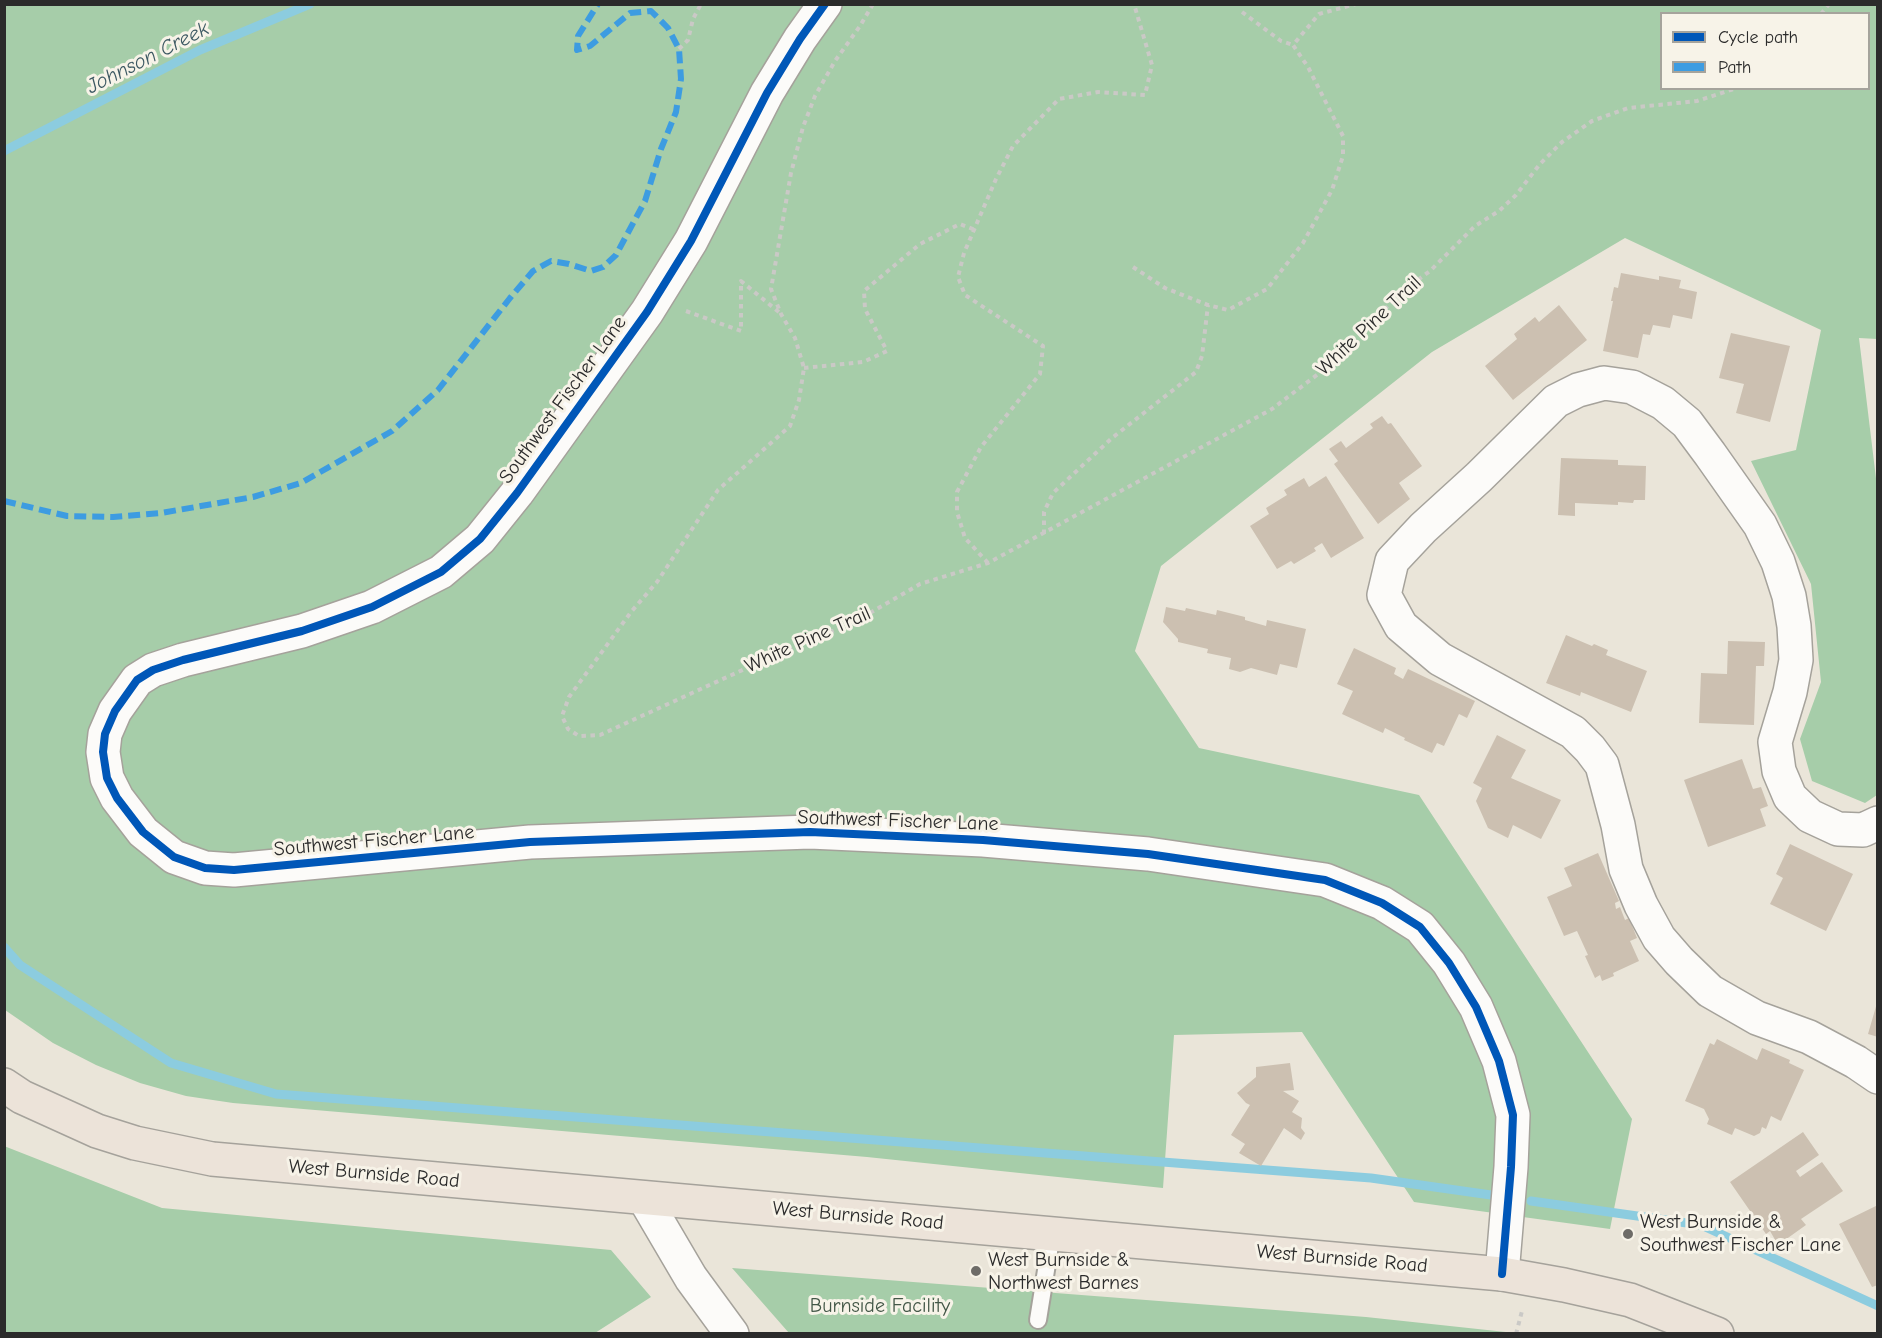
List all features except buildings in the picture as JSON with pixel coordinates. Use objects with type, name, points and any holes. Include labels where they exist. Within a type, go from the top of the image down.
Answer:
[{"type":"main road","name":"West Burnside Road","points":[[4,1084],[22,1097],[97,1131],[135,1143],[212,1159],[1502,1274],[1630,1300],[1717,1334]]},
{"type":"street","name":"Southwest Fischer Lane","points":[[825,4],[800,39],[767,93],[691,241],[655,300],[518,493],[480,539],[441,572],[372,607],[302,631],[183,660],[153,670],[137,680],[115,711],[105,734],[103,752],[107,778],[117,798],[143,832],[174,857],[205,868],[234,870],[530,842],[810,832],[982,840],[1148,854],[1325,880],[1382,903],[1420,927],[1449,963],[1476,1007],[1499,1061],[1513,1115],[1502,1274]]},
{"type":"street","points":[[1878,823],[1863,830],[1838,829],[1810,816],[1790,797],[1779,771],[1775,742],[1790,692],[1796,660],[1789,596],[1778,562],[1760,525],[1687,423],[1663,403],[1632,387],[1604,383],[1578,390],[1556,401],[1423,528],[1392,561],[1384,595],[1401,626],[1440,659],[1573,732],[1602,765],[1618,825],[1626,869],[1641,905],[1659,938],[1680,961],[1710,991],[1757,1018],[1809,1037],[1856,1062],[1878,1077]]},
{"type":"street","points":[[644,1198],[691,1278],[732,1334]]},
{"type":"lane","points":[[1038,1320],[1052,1233]]},
{"type":"path","points":[[679,49],[688,40],[693,18],[701,4]]},
{"type":"path","points":[[988,563],[965,538],[957,512],[957,492],[981,447],[1040,374],[1043,346],[965,295],[958,277],[964,253],[1013,146],[1059,99],[1098,93],[1145,95],[1152,65],[1134,4]]},
{"type":"path","points":[[1293,45],[1320,14],[1356,4]]},
{"type":"path","points":[[1133,267],[1165,288],[1208,305],[1228,310],[1268,289],[1303,243],[1332,190],[1343,156],[1343,136],[1308,67],[1293,45],[1281,41],[1242,12]]},
{"type":"path","points":[[804,368],[863,362],[887,351],[865,309],[864,291],[920,244],[960,224],[975,230]]},
{"type":"path","points":[[655,300],[741,331],[741,281],[781,314]]},
{"type":"path","points":[[1044,534],[1044,512],[1053,493],[1112,438],[1196,372],[1202,356],[1208,305]]},
{"type":"green space","points":[[4,5],[1877,5],[1877,339],[1859,338],[1878,495],[1877,795],[1865,803],[1812,781],[1800,739],[1821,682],[1811,584],[1751,461],[1796,450],[1821,330],[1625,238],[1432,352],[1161,566],[1135,651],[1199,748],[1419,795],[1632,1119],[1610,1229],[1414,1202],[1302,1032],[1174,1035],[1163,1188],[867,1157],[233,1103],[186,1096],[140,1083],[96,1065],[53,1043],[5,1010]]},
{"type":"green space","points":[[4,1146],[162,1208],[611,1250],[651,1297],[595,1333],[5,1333]]},
{"type":"green space","name":"Burnside Facility","points":[[732,1268],[1366,1317],[1515,1333],[789,1333]]},
{"type":"waterway","name":"Johnson Creek","points":[[4,151],[200,50],[310,4]]},
{"type":"waterway","points":[[4,947],[20,965],[171,1063],[276,1094],[1371,1178],[1498,1196]]},
{"type":"waterway","points":[[1531,1201],[1701,1225],[1878,1306]]},
{"type":"marked path","points":[[4,501],[67,516],[113,517],[161,513],[253,497],[301,483],[392,431],[438,390],[533,271],[551,261],[591,271],[603,267],[616,255],[645,201],[661,149],[676,112],[681,79],[679,49],[668,28],[651,11],[630,13],[590,46],[577,50],[578,36],[598,4]]},
{"type":"cycle path","points":[[825,4],[800,39],[767,93],[691,241],[647,312],[517,493],[480,539],[441,572],[372,607],[302,631],[183,660],[153,670],[137,680],[115,711],[105,734],[103,752],[107,778],[117,798],[143,832],[174,857],[205,868],[234,870],[530,842],[810,832],[983,840],[1148,854],[1325,880],[1382,903],[1420,927],[1449,963],[1476,1007],[1499,1061],[1513,1115],[1502,1274]]},
{"type":"place","name":"West Burnside & Southwest Fischer Lane","points":[[1628,1234]]},
{"type":"place","name":"West Burnside & Northwest Barnes","points":[[976,1271]]}]
